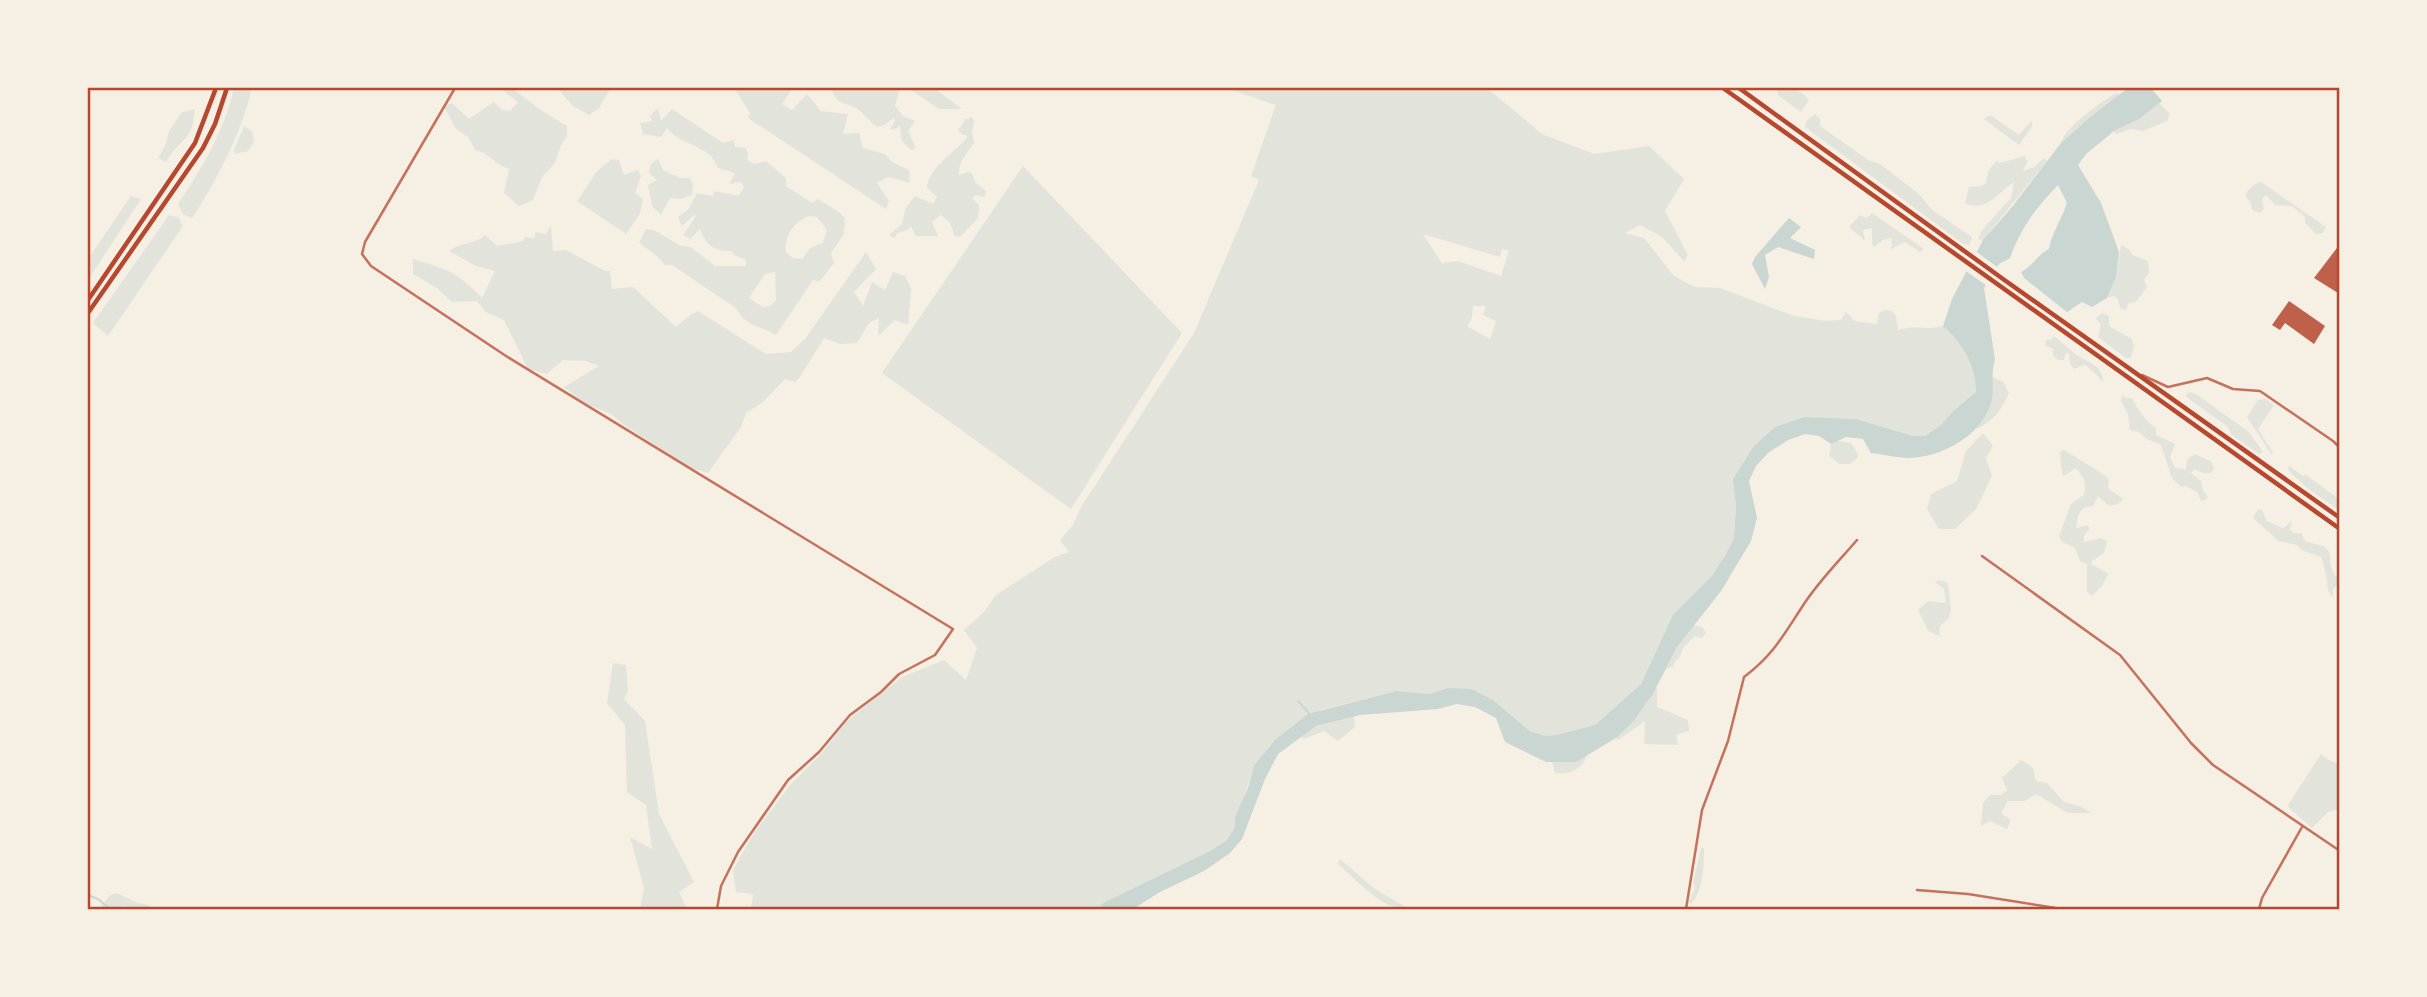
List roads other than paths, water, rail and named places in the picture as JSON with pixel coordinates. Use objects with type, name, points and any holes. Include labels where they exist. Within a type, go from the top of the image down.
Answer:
[{"type":"highway","points":[[88,300],[195,143],[216,88]]},
{"type":"highway","points":[[88,313],[203,148],[215,124],[227,88]]},
{"type":"highway","points":[[1723,88],[2340,529]]},
{"type":"highway","points":[[1739,88],[2340,518]]},
{"type":"street","points":[[455,88],[365,242],[362,254],[370,266],[506,356],[953,629],[935,655],[899,674],[881,692],[849,715],[819,751],[788,780],[738,852],[721,886],[717,909]]},
{"type":"street","points":[[2133,370],[2168,387],[2207,377],[2233,388],[2260,391],[2340,448]]},
{"type":"street","points":[[1686,909],[1702,810],[1728,741],[1744,677],[1761,664],[1784,637],[1803,605],[1857,540]]},
{"type":"street","points":[[1982,556],[2120,655],[2191,743],[2213,765],[2340,851]]},
{"type":"street","points":[[2259,909],[2262,898],[2302,827]]},
{"type":"street","points":[[1917,890],[1968,894],[2062,909]]},
{"type":"waterway","points":[[1298,701],[1309,713]]},
{"type":"waterway","points":[[88,895],[110,909]]}]
